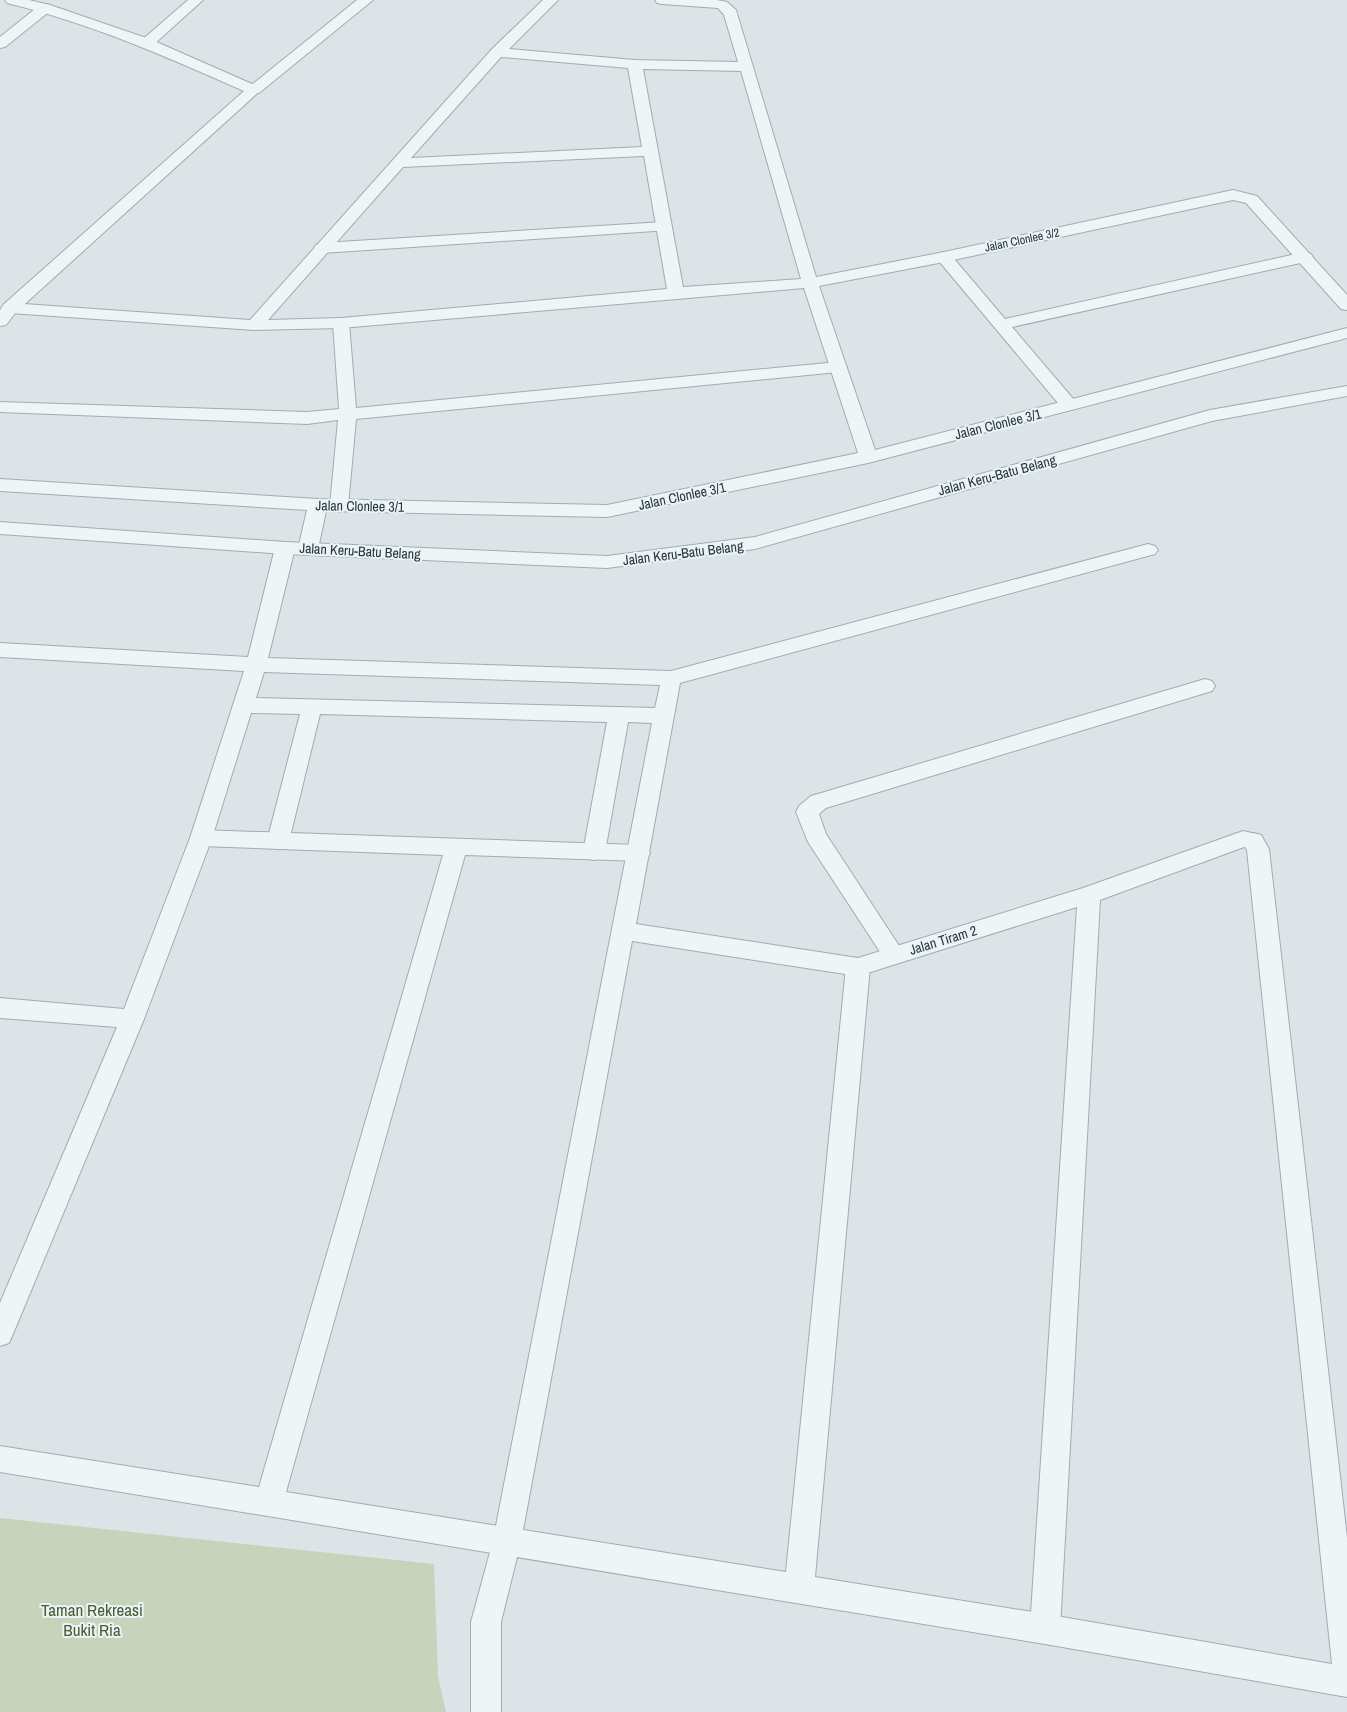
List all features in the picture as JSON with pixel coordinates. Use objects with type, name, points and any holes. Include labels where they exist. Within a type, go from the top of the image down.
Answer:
[{"type":"street","points":[[12,0],[45,8],[147,43],[254,90]]},
{"type":"street","points":[[147,43],[196,0]]},
{"type":"street","points":[[5,314],[254,90],[366,0]]},
{"type":"street","points":[[254,325],[497,52],[551,0]]},
{"type":"street","points":[[662,0],[705,2],[722,5],[731,13],[745,68],[810,283],[868,457]]},
{"type":"street","points":[[0,44],[45,8]]},
{"type":"street","points":[[497,52],[634,64],[745,68]]},
{"type":"street","points":[[634,64],[676,293]]},
{"type":"street","points":[[398,163],[650,151]]},
{"type":"street","name":"Jalan Clonlee 3/2","points":[[5,314],[254,325],[340,323],[676,293],[810,283],[944,257],[1233,195],[1251,199],[1304,257]]},
{"type":"street","points":[[322,248],[664,227]]},
{"type":"street","points":[[944,257],[1069,405]]},
{"type":"street","points":[[1000,325],[1304,257],[1347,305]]},
{"type":"street","points":[[339,506],[348,414],[340,323]]},
{"type":"street","name":"Jalan Clonlee 3/1","points":[[0,485],[339,506],[607,511],[868,457],[1347,333]]},
{"type":"street","points":[[0,407],[307,418],[838,367]]},
{"type":"street","name":"Jalan Keru-Batu Belang","points":[[0,528],[285,548],[607,562],[755,543],[1210,416],[1347,391]]},
{"type":"street","points":[[308,549],[318,505]]},
{"type":"street","points":[[0,1334],[132,1019],[201,838],[256,665],[285,548]]},
{"type":"street","points":[[0,650],[256,665],[671,678],[1148,550]]},
{"type":"street","points":[[486,1712],[486,1622],[507,1541],[639,853],[671,678]]},
{"type":"street","points":[[894,955],[816,836],[807,812],[819,802],[1205,686]]},
{"type":"street","points":[[243,705],[664,716]]},
{"type":"street","points":[[278,841],[312,707]]},
{"type":"street","points":[[594,852],[619,715]]},
{"type":"street","points":[[201,838],[639,853]]},
{"type":"street","name":"Jalan Tiram 2","points":[[623,931],[858,967],[1089,895],[1243,839],[1253,841],[1258,849],[1347,1670]]},
{"type":"street","points":[[269,1503],[456,847]]},
{"type":"street","points":[[1045,1629],[1089,895]]},
{"type":"street","points":[[798,1589],[858,967]]},
{"type":"street","points":[[0,1008],[132,1019]]},
{"type":"street","points":[[0,1458],[1045,1629],[1347,1682]]},
{"type":"green space","name":"Taman Rekreasi Bukit Ria","points":[[0,1518],[434,1564],[438,1676],[446,1712],[0,1712]]}]
